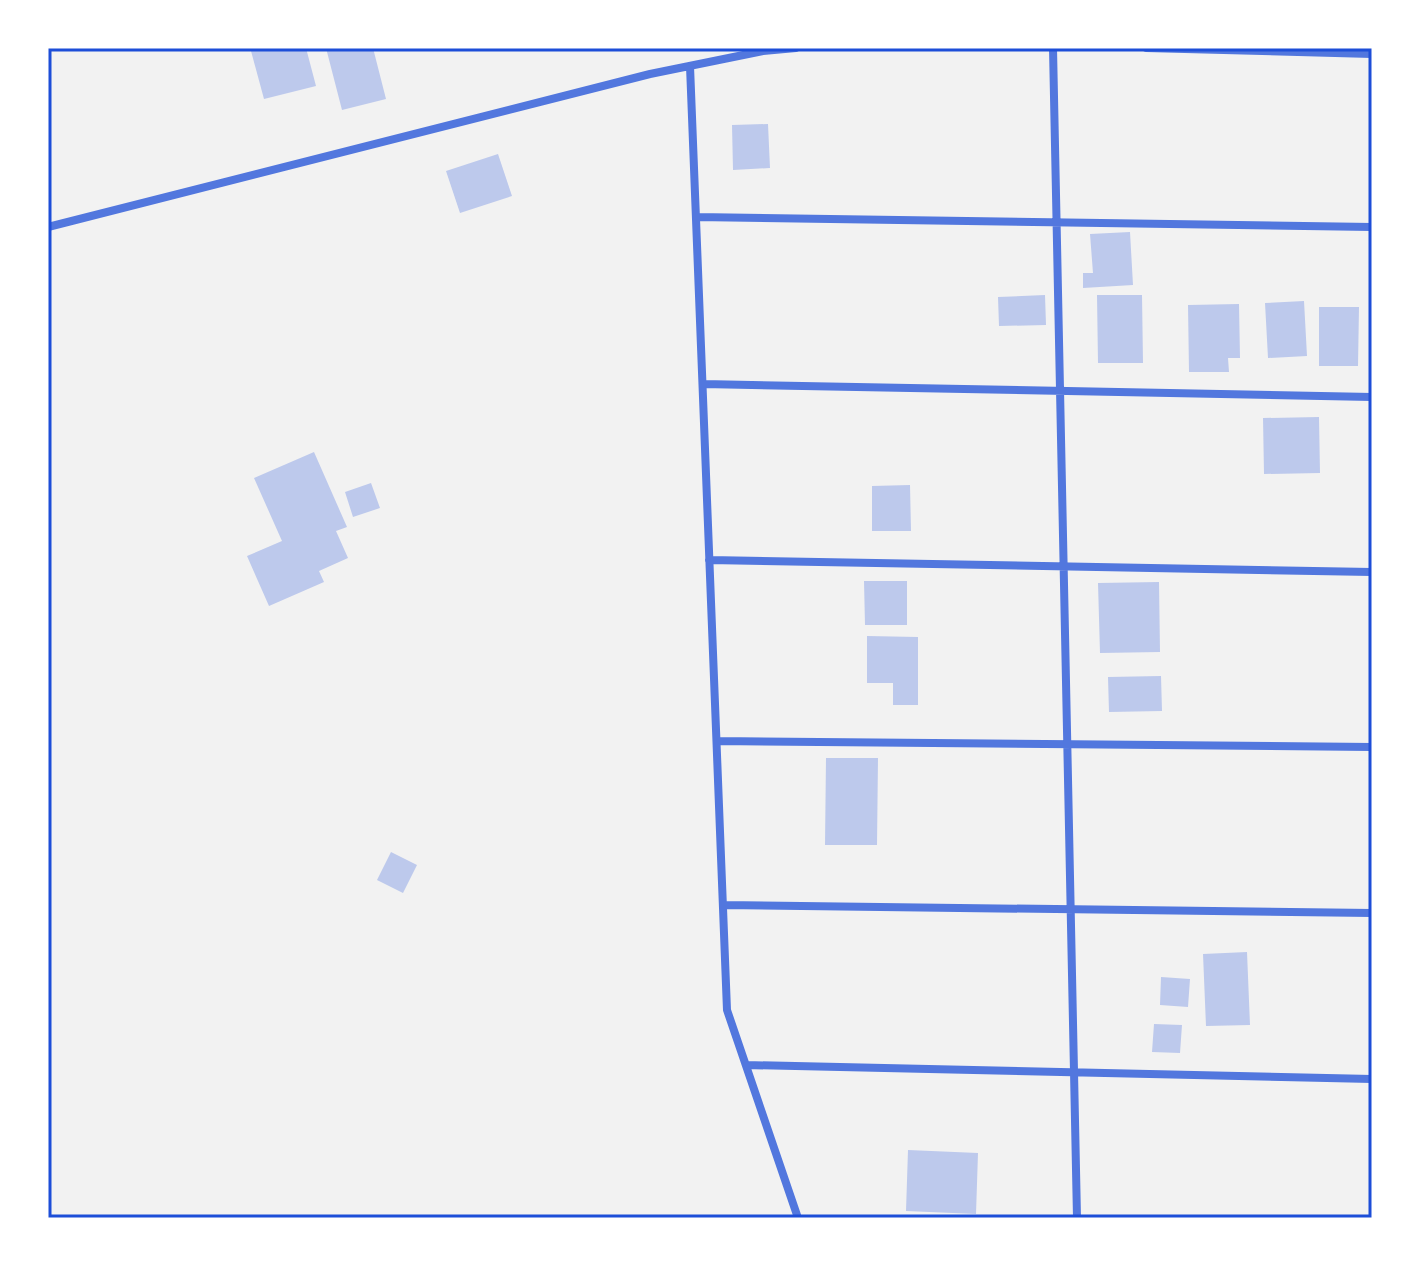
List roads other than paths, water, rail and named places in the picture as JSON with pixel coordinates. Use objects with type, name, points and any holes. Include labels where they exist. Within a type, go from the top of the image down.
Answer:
[{"type":"street","points":[[48,227],[634,78],[763,51],[796,48]]},
{"type":"street","points":[[1053,48],[1077,1218]]},
{"type":"street","points":[[1146,48],[1372,54]]},
{"type":"street","points":[[690,66],[727,1010],[798,1218]]},
{"type":"street","points":[[696,217],[1372,227]]},
{"type":"street","points":[[703,384],[1372,397]]},
{"type":"street","points":[[709,560],[1372,572]]},
{"type":"street","points":[[717,741],[1372,747]]},
{"type":"street","points":[[723,905],[1372,913]]},
{"type":"street","points":[[746,1065],[1372,1079]]}]
